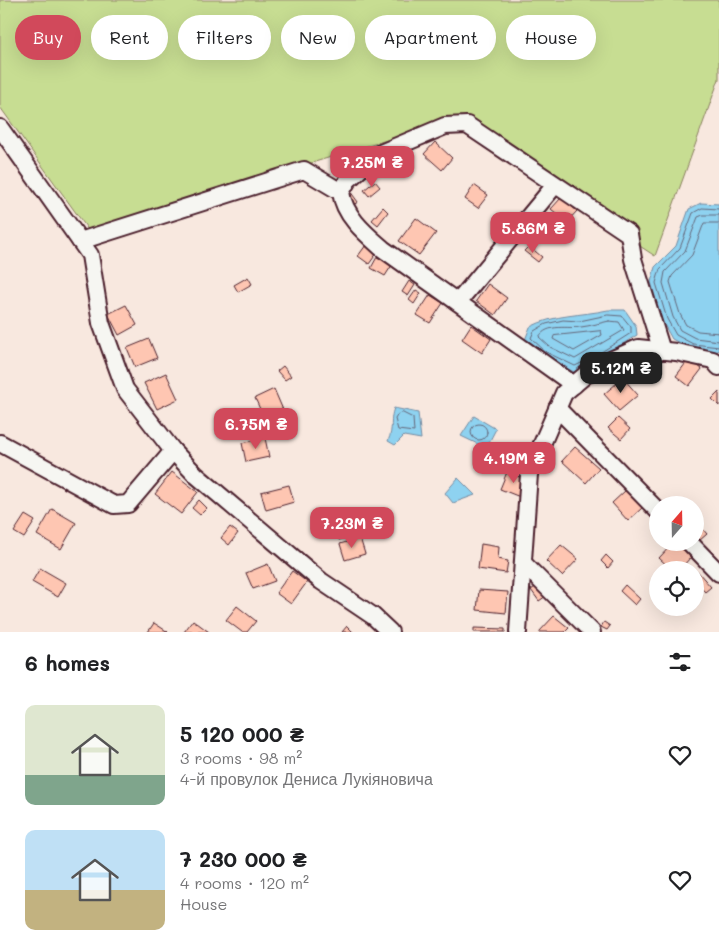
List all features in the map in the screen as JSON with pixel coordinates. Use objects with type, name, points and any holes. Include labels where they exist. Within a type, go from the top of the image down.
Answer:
[{"type":"street","points":[[574,385],[383,249],[362,230],[342,203],[341,192],[353,175],[376,155],[445,126],[467,125],[629,234],[632,259],[662,351]]},
{"type":"street","points":[[0,128],[90,255],[101,323],[125,389],[173,451],[196,475],[321,581],[373,616],[390,632]]},
{"type":"street","points":[[80,241],[304,170],[341,192]]},
{"type":"street","points":[[458,302],[555,185]]},
{"type":"street","points":[[518,632],[529,474],[564,393],[595,367],[638,348],[662,351],[716,363]]},
{"type":"street","points":[[557,408],[649,502]]},
{"type":"street","points":[[0,443],[114,505],[128,504],[173,451]]},
{"type":"street","points":[[698,551],[719,573]]},
{"type":"street","points":[[523,563],[592,632]]},
{"type":"green space","points":[[0,0],[719,0],[719,79],[655,256],[449,121],[89,231],[0,107]]},
{"type":"water","points":[[701,203],[719,204],[719,350],[715,353],[691,349],[672,339],[662,321],[651,282],[655,267],[676,246],[689,209]]},
{"type":"water","points":[[608,310],[625,310],[636,326],[637,335],[594,362],[574,372],[543,357],[525,340],[530,327],[539,323],[558,317]]},
{"type":"water","points":[[394,408],[418,413],[421,439],[404,436],[395,445],[388,441]]},
{"type":"water","points":[[474,416],[496,429],[486,448],[461,436]]},
{"type":"water","points":[[458,478],[475,495],[453,503],[445,493]]},
{"type":"building","points":[[435,142],[452,158],[442,170],[424,154]]},
{"type":"building","points":[[375,181],[380,187],[369,196],[364,190]]},
{"type":"building","points":[[474,185],[488,195],[478,208],[465,199]]},
{"type":"building","points":[[350,191],[358,202],[350,207],[343,197]]},
{"type":"building","points":[[561,198],[577,211],[567,222],[551,209]]},
{"type":"building","points":[[383,207],[388,212],[378,225],[372,220]]},
{"type":"building","points":[[416,218],[436,233],[419,255],[399,241]]},
{"type":"building","points":[[366,245],[377,253],[369,264],[358,256]]},
{"type":"building","points":[[529,246],[542,257],[538,262],[524,251]]},
{"type":"building","points":[[377,257],[392,265],[385,276],[371,268]]},
{"type":"building","points":[[248,277],[252,284],[238,292],[234,285]]},
{"type":"building","points":[[409,281],[415,285],[408,296],[402,292]]},
{"type":"building","points":[[488,284],[507,298],[495,315],[476,301]]},
{"type":"building","points":[[416,290],[421,293],[414,304],[409,300]]},
{"type":"building","points":[[430,295],[443,303],[430,323],[417,315]]},
{"type":"building","points":[[126,305],[137,325],[119,335],[108,314]]},
{"type":"building","points":[[471,325],[491,339],[482,353],[462,339]]},
{"type":"building","points":[[149,339],[157,358],[135,367],[127,348]]},
{"type":"building","points":[[689,359],[702,369],[689,386],[676,376]]},
{"type":"building","points":[[283,366],[291,376],[285,380],[277,371]]},
{"type":"building","points":[[609,366],[619,366],[619,379],[608,379]]},
{"type":"building","points":[[166,373],[178,399],[157,409],[144,383]]},
{"type":"building","points":[[623,378],[638,395],[619,411],[604,394]]},
{"type":"building","points":[[274,389],[283,410],[264,418],[255,398]]},
{"type":"building","points":[[719,392],[719,406],[712,399]]},
{"type":"building","points":[[618,418],[630,429],[621,439],[608,428]]},
{"type":"building","points":[[265,438],[269,457],[246,462],[242,443]]},
{"type":"building","points":[[575,447],[599,468],[586,483],[562,461]]},
{"type":"building","points":[[172,472],[198,492],[181,514],[155,494]]},
{"type":"building","points":[[507,472],[527,480],[520,497],[500,489]]},
{"type":"building","points":[[289,485],[294,502],[266,510],[261,492]]},
{"type":"building","points":[[626,490],[643,507],[628,521],[612,503]]},
{"type":"building","points":[[199,500],[207,508],[200,515],[192,508]]},
{"type":"building","points":[[52,509],[76,523],[61,549],[37,535]]},
{"type":"building","points":[[25,515],[35,521],[24,538],[14,532]]},
{"type":"building","points":[[352,517],[358,534],[339,540],[333,523]]},
{"type":"building","points":[[230,527],[238,533],[229,545],[221,538]]},
{"type":"building","points":[[360,538],[365,554],[345,560],[340,544]]},
{"type":"building","points":[[481,544],[499,547],[498,559],[508,561],[506,573],[478,569]]},
{"type":"building","points":[[561,545],[578,559],[562,576],[546,561]]},
{"type":"building","points":[[666,551],[686,551],[692,556],[687,561],[662,561],[659,558]]},
{"type":"building","points":[[606,555],[613,562],[608,568],[601,561]]},
{"type":"building","points":[[268,564],[275,581],[253,589],[246,573]]},
{"type":"building","points":[[40,568],[66,583],[58,597],[32,582]]},
{"type":"building","points":[[292,571],[307,582],[291,604],[276,593]]},
{"type":"building","points":[[704,579],[711,587],[704,591]]},
{"type":"building","points":[[538,585],[546,596],[539,601],[531,590]]},
{"type":"building","points":[[625,585],[640,599],[635,605],[620,591]]},
{"type":"building","points":[[479,590],[508,592],[506,613],[477,610]]},
{"type":"building","points":[[237,606],[256,621],[247,632],[242,632],[226,620]]},
{"type":"building","points":[[554,616],[569,628],[565,632],[539,632]]},
{"type":"building","points":[[193,620],[209,632],[184,632]]},
{"type":"building","points":[[604,622],[610,626],[607,630],[601,627]]},
{"type":"building","points":[[154,623],[168,632],[148,632]]},
{"type":"building","points":[[347,626],[353,632],[342,632]]},
{"type":"building","points":[[474,628],[505,629],[505,632],[474,632]]}]
